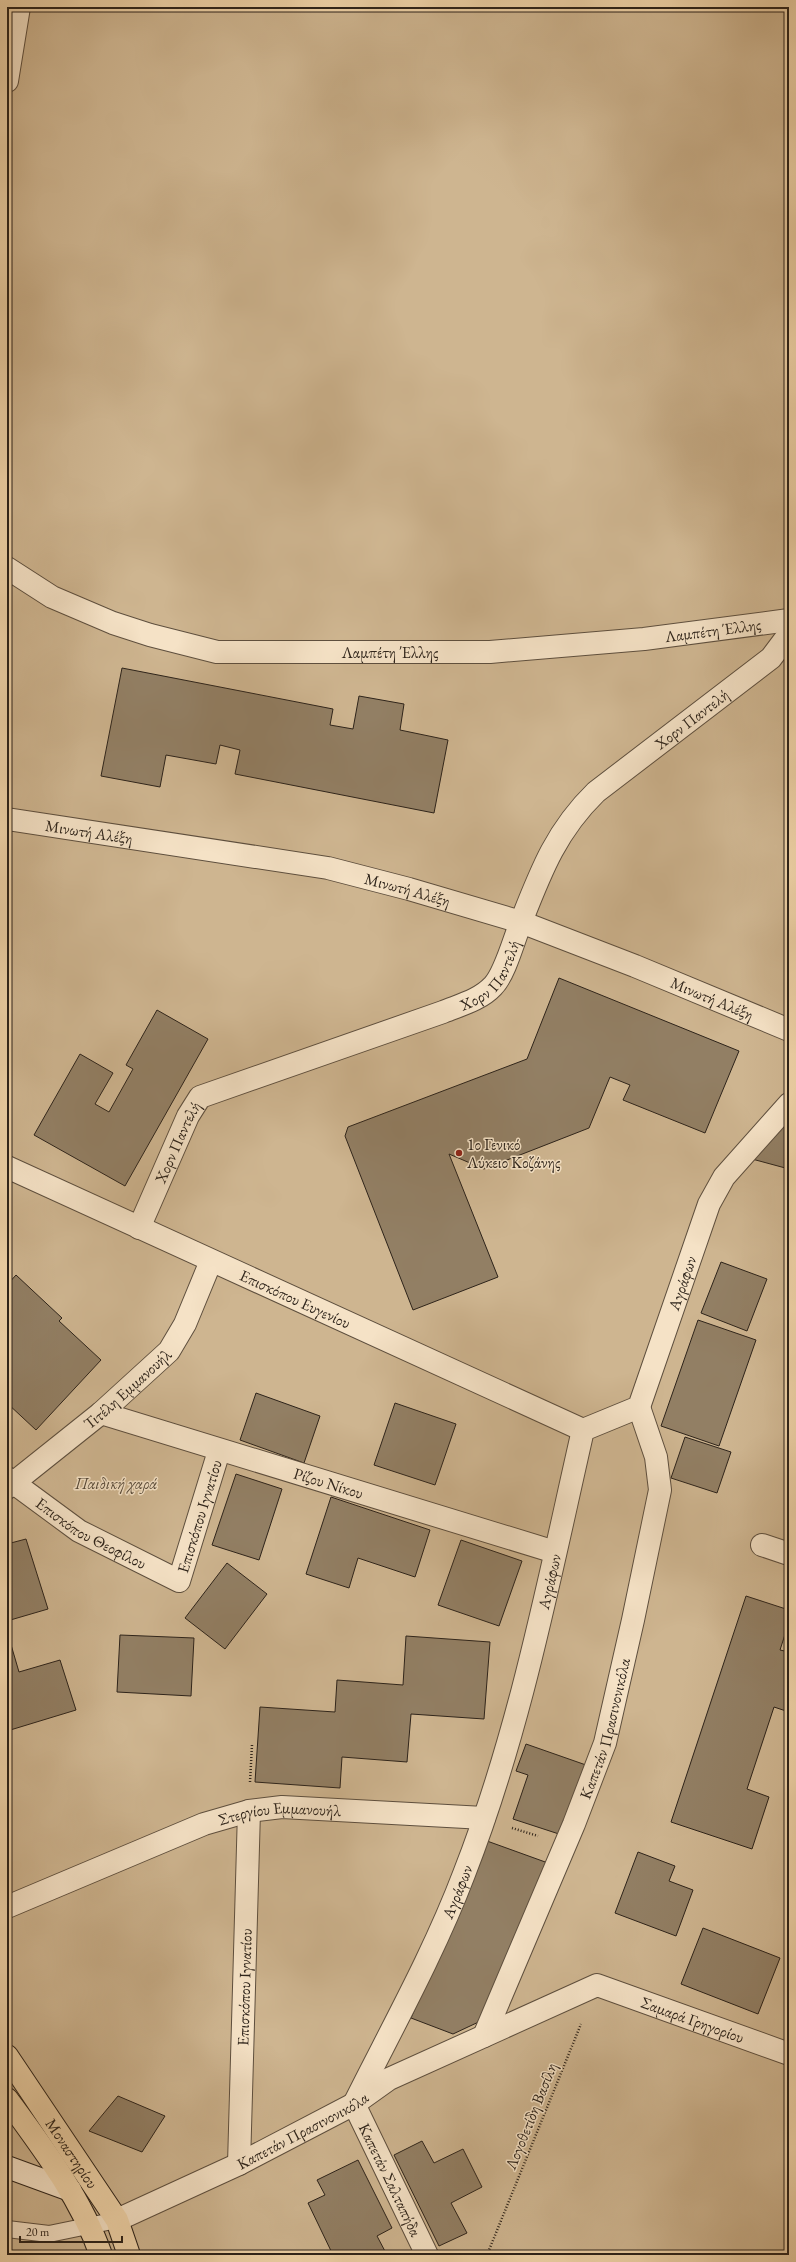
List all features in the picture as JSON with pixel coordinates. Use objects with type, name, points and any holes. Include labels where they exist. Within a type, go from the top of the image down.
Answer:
[{"type":"main road","name":"Μοναστηρίου","points":[[7,2056],[117,2220],[129,2255]]},
{"type":"main road","points":[[8,2105],[20,2074]]},
{"type":"main road","name":"Μοναστηρίου","points":[[8,2105],[70,2190],[91,2227],[101,2255]]},
{"type":"street","points":[[7,81],[19,7]]},
{"type":"street","name":"Λαμπέτη Έλλης","points":[[7,568],[52,597],[113,623],[150,635],[217,652],[490,652],[644,639],[789,620]]},
{"type":"street","name":"Χορν Παντελή","points":[[139,1228],[188,1116],[200,1097],[480,998],[494,985],[510,952],[554,842],[577,810],[596,792],[771,658],[789,634]]},
{"type":"street","name":"Μινωτή Αλέξη","points":[[7,819],[328,868],[521,922],[635,966],[789,1030]]},
{"type":"street","name":"Αγράφων","points":[[639,1408],[709,1204],[724,1177],[789,1104]]},
{"type":"street","name":"Επισκόπου Ευγενίου","points":[[7,1168],[583,1430]]},
{"type":"street","name":"Τιτέλη Εμμανουήλ","points":[[9,1483],[101,1413],[169,1351],[185,1324],[211,1261]]},
{"type":"street","points":[[583,1430],[639,1408]]},
{"type":"street","name":"Καπετάν Πρασινονικόλα","points":[[484,2036],[565,1846],[605,1742],[633,1620],[660,1490],[656,1457],[639,1408]]},
{"type":"street","name":"Ρίζου Νίκου","points":[[101,1413],[219,1451],[555,1552]]},
{"type":"street","name":"Αγράφων","points":[[354,2104],[431,1949],[464,1875],[484,1818],[523,1688],[583,1430]]},
{"type":"street","name":"Επισκόπου Ιγνατίου","points":[[179,1581],[219,1451]]},
{"type":"street","name":"Επισκόπου Θεοφίλου","points":[[9,1483],[79,1531],[179,1581]]},
{"type":"street","points":[[762,1545],[789,1554]]},
{"type":"street","name":"Στεργίου Εμμανουήλ","points":[[7,1907],[204,1824],[250,1810],[282,1807],[484,1818]]},
{"type":"street","name":"Επισκόπου Ιγνατίου","points":[[239,2164],[250,1810]]},
{"type":"street","name":"Καπετάν Πρασινονικόλα","points":[[117,2220],[239,2164],[354,2104],[389,2079],[597,1985]]},
{"type":"street","name":"Σαμαρά Γρηγορίου","points":[[597,1985],[789,2054]]},
{"type":"street","name":"Καπετάν Σαλταπήδα","points":[[354,2104],[427,2255]]},
{"type":"street","points":[[7,2167],[70,2190]]},
{"type":"lane","points":[[7,2230],[49,2234],[91,2227],[117,2220]]},
{"type":"path","points":[[250,1810],[252,1745]]},
{"type":"path","points":[[484,1818],[565,1846]]},
{"type":"path","name":"Λογοθετίδη Βασίλη","points":[[487,2255],[597,1985]]},
{"type":"green space","name":"Παιδική χαρά","points":[[7,7],[789,7],[789,2255],[7,2255]]},
{"type":"building","points":[[122,668],[333,709],[330,725],[353,729],[359,696],[404,704],[400,730],[448,740],[434,813],[235,774],[240,750],[220,745],[216,764],[166,755],[160,787],[101,776]]},
{"type":"building","points":[[559,978],[739,1051],[705,1133],[623,1100],[630,1085],[610,1077],[589,1128],[484,1169],[449,1154],[498,1277],[413,1310],[345,1136],[348,1127],[527,1059]]},
{"type":"building","points":[[157,1010],[208,1039],[125,1186],[34,1135],[80,1054],[113,1073],[95,1104],[109,1112],[133,1069],[126,1065]]},
{"type":"building","points":[[789,1116],[789,1169],[752,1159]]},
{"type":"building","points":[[721,1262],[767,1279],[747,1331],[701,1313]]},
{"type":"building","points":[[16,1275],[62,1318],[59,1321],[101,1360],[36,1430],[7,1403],[7,1285]]},
{"type":"building","points":[[698,1320],[756,1340],[719,1446],[661,1426]]},
{"type":"building","points":[[256,1393],[320,1416],[304,1463],[240,1440]]},
{"type":"building","points":[[395,1403],[456,1424],[435,1485],[374,1465]]},
{"type":"building","points":[[685,1437],[731,1452],[717,1493],[671,1478]]},
{"type":"building","points":[[236,1474],[282,1489],[259,1560],[212,1545]]},
{"type":"building","points":[[331,1497],[430,1530],[415,1577],[358,1558],[349,1588],[306,1574]]},
{"type":"building","points":[[26,1539],[48,1609],[7,1621],[7,1544]]},
{"type":"building","points":[[461,1540],[522,1561],[499,1626],[438,1605]]},
{"type":"building","points":[[227,1563],[267,1594],[225,1649],[185,1618]]},
{"type":"building","points":[[746,1596],[789,1610],[789,1622],[780,1650],[789,1652],[789,1712],[774,1707],[747,1789],[769,1797],[752,1849],[671,1822]]},
{"type":"building","points":[[7,1631],[19,1672],[60,1660],[76,1710],[7,1731]]},
{"type":"building","points":[[120,1635],[194,1638],[191,1696],[117,1692]]},
{"type":"building","points":[[406,1636],[490,1642],[484,1719],[411,1714],[407,1762],[342,1757],[340,1788],[255,1782],[260,1707],[335,1712],[337,1680],[403,1685]]},
{"type":"building","points":[[526,1744],[586,1765],[562,1835],[513,1819],[528,1775],[516,1771]]},
{"type":"building","points":[[487,1841],[548,1863],[485,2019],[453,2034],[411,2018]]},
{"type":"building","points":[[638,1852],[675,1866],[669,1881],[693,1890],[676,1936],[615,1913]]},
{"type":"building","points":[[703,1928],[780,1958],[758,2014],[681,1984]]},
{"type":"building","points":[[118,2096],[165,2116],[142,2152],[89,2131]]},
{"type":"building","points":[[422,2141],[434,2163],[463,2149],[482,2187],[451,2203],[467,2233],[439,2246],[394,2155]]},
{"type":"building","points":[[358,2160],[392,2228],[377,2236],[387,2255],[333,2255],[308,2203],[325,2195],[317,2180]]},
{"type":"place","name":"1ο Γενικό Λύκειο Κοζάνης","points":[[459,1153]]}]
